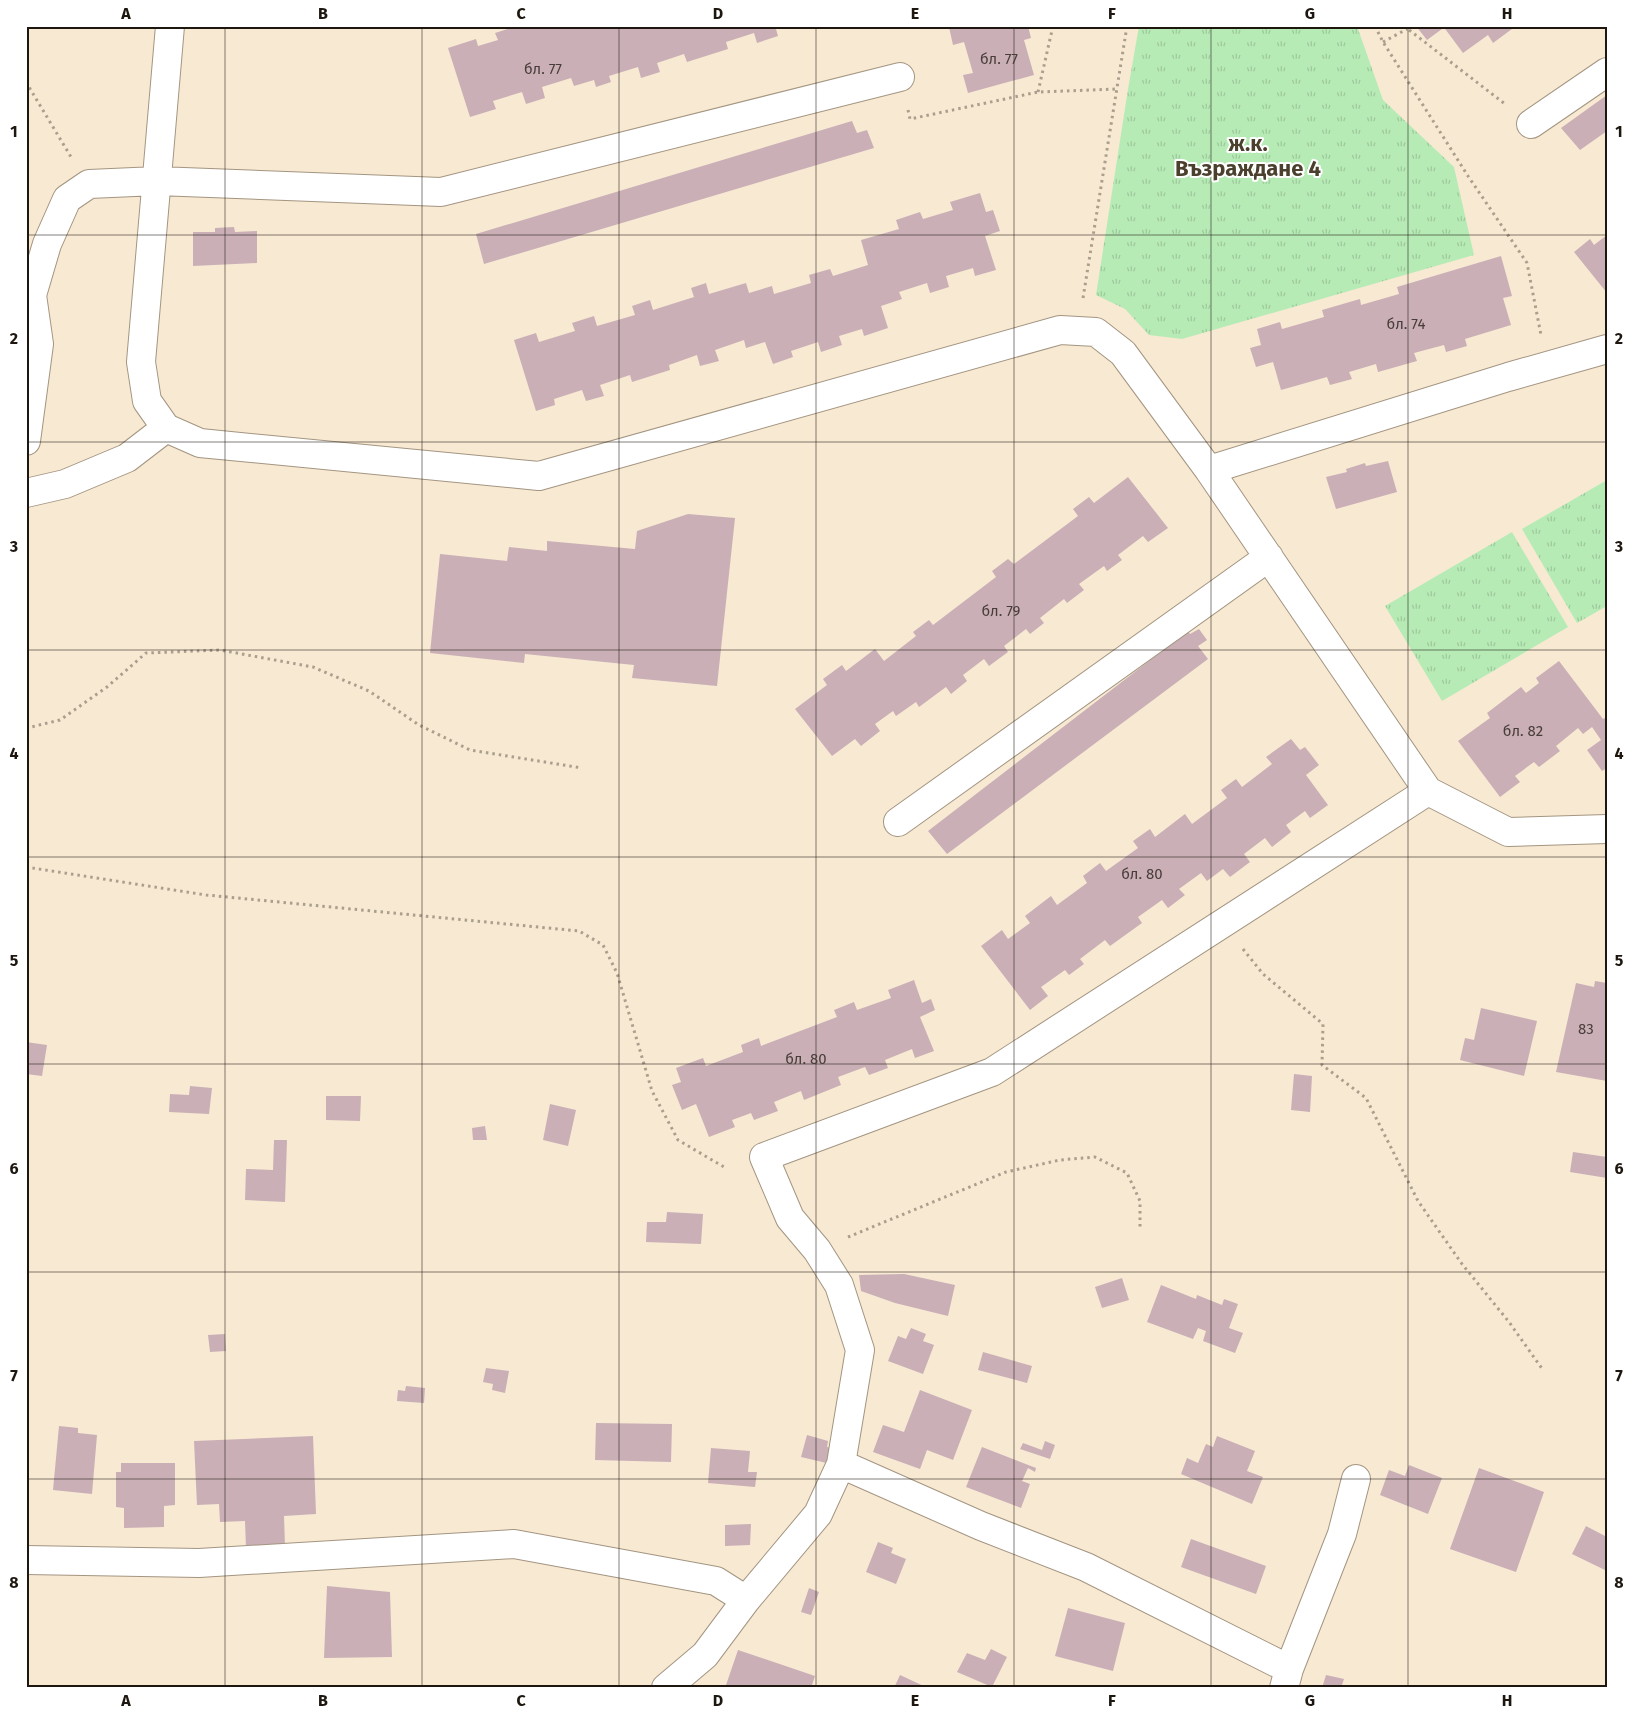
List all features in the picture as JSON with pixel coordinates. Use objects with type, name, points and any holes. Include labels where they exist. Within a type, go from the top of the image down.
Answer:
[{"type":"street","points":[[170,26],[141,362],[147,401],[166,428],[200,443],[539,476],[1060,330],[1096,332],[1123,353],[1208,470],[1428,791],[1508,832],[1607,829]]},
{"type":"street","points":[[1531,124],[1607,72]]},
{"type":"street","points":[[26,441],[39,344],[29,294],[47,244],[67,199],[90,184],[157,182],[441,192],[900,78]]},
{"type":"street","points":[[1208,470],[1508,376],[1547,367],[1607,349]]},
{"type":"street","points":[[26,493],[65,484],[128,458],[166,428]]},
{"type":"street","points":[[898,822],[1268,557]]},
{"type":"street","points":[[666,1688],[705,1655],[746,1600],[818,1514],[841,1464],[860,1350],[839,1285],[817,1250],[790,1218],[764,1157],[992,1072],[1428,791]]},
{"type":"street","points":[[841,1464],[981,1526],[1086,1566],[1286,1678],[1342,1534],[1356,1478]]},
{"type":"street","points":[[26,1560],[199,1563],[514,1544],[716,1581],[746,1600]]},
{"type":"path","points":[[1038,92],[1052,26]]},
{"type":"path","points":[[1078,331],[1126,26]]},
{"type":"path","points":[[1375,26],[1383,42],[1468,176],[1527,263],[1547,367]]},
{"type":"path","points":[[1383,42],[1406,27],[1531,124]]},
{"type":"path","points":[[900,78],[910,119],[1038,92],[1116,89]]},
{"type":"path","points":[[26,82],[49,123],[90,184]]},
{"type":"path","points":[[26,726],[31,727],[60,720],[107,687],[146,653],[220,650],[313,667],[369,691],[419,725],[470,750],[582,768]]},
{"type":"path","points":[[26,867],[206,896],[579,931],[602,945],[617,974],[652,1091],[678,1140],[724,1167]]},
{"type":"path","points":[[1222,924],[1263,974],[1323,1024],[1322,1065],[1366,1098],[1418,1201],[1462,1264],[1509,1322],[1543,1370]]},
{"type":"path","points":[[817,1250],[1006,1172],[1060,1160],[1095,1157],[1126,1173],[1140,1201],[1140,1230]]},
{"type":"green space","points":[[1139,26],[1357,26],[1383,100],[1454,167],[1474,255],[1182,339],[1149,335],[1125,309],[1096,295]]},
{"type":"green space","points":[[1607,480],[1607,606],[1577,623],[1522,529]]},
{"type":"green space","points":[[1512,532],[1568,627],[1442,701],[1385,606]]},
{"type":"building","points":[[517,26],[534,26],[535,29],[544,26],[783,27],[776,29],[778,36],[757,43],[754,33],[726,42],[728,49],[687,62],[684,54],[657,63],[660,72],[641,78],[638,67],[609,76],[611,82],[596,87],[594,80],[574,86],[571,78],[542,87],[545,98],[526,104],[522,92],[493,101],[496,109],[470,117],[448,48],[476,39],[478,46],[498,40],[495,33]]},
{"type":"building","points":[[1028,26],[1031,38],[1024,40],[1034,75],[968,93],[963,75],[973,73],[964,42],[953,45],[949,27]]},
{"type":"building","points":[[1416,26],[1440,26],[1442,29],[1427,40]]},
{"type":"building","points":[[1443,26],[1516,26],[1493,43],[1488,35],[1463,53]]},
{"type":"building","points":[[1607,95],[1607,131],[1580,150],[1561,128]]},
{"type":"building","points":[[852,121],[857,133],[867,130],[874,148],[484,264],[476,234]]},
{"type":"building","points":[[980,193],[986,212],[993,210],[1000,231],[985,236],[996,270],[975,276],[973,268],[946,276],[949,287],[930,293],[927,283],[899,292],[902,299],[881,306],[888,328],[864,336],[862,329],[839,336],[842,345],[821,352],[818,342],[791,351],[793,357],[773,364],[765,342],[746,348],[744,340],[715,350],[719,361],[700,366],[697,355],[669,365],[670,370],[632,382],[630,375],[600,385],[604,396],[586,401],[582,390],[554,399],[555,405],[536,411],[514,340],[536,333],[539,342],[575,331],[572,323],[594,316],[597,326],[635,315],[632,306],[650,300],[653,310],[694,297],[691,288],[706,283],[709,294],[746,283],[749,293],[772,286],[774,294],[811,283],[809,275],[830,269],[833,276],[868,265],[861,240],[899,229],[896,220],[920,212],[923,219],[953,210],[950,202]]},
{"type":"building","points":[[234,227],[235,232],[257,231],[257,263],[193,266],[193,232],[215,232],[215,228]]},
{"type":"building","points":[[1607,235],[1607,293],[1574,252],[1590,239],[1594,245]]},
{"type":"building","points":[[1501,256],[1512,296],[1503,298],[1511,325],[1465,339],[1467,346],[1446,352],[1444,345],[1414,353],[1417,361],[1378,372],[1376,364],[1349,372],[1352,379],[1330,385],[1327,377],[1281,390],[1273,362],[1256,367],[1250,348],[1261,345],[1257,329],[1280,322],[1282,329],[1324,317],[1322,310],[1360,299],[1361,305],[1399,294],[1397,287]]},
{"type":"building","points":[[1388,461],[1397,492],[1336,509],[1326,477],[1347,472],[1346,469],[1365,463],[1366,466]]},
{"type":"building","points":[[1128,477],[1168,528],[1148,542],[1143,536],[1118,555],[1122,560],[1107,571],[1104,566],[1079,584],[1084,590],[1067,603],[1064,599],[1040,618],[1044,623],[1030,634],[1026,629],[1004,646],[1008,652],[989,666],[984,659],[963,675],[967,681],[951,694],[946,687],[919,707],[916,702],[896,716],[893,711],[875,724],[880,731],[861,746],[855,739],[832,756],[795,709],[827,685],[823,679],[842,665],[846,671],[875,649],[884,661],[916,636],[913,632],[929,620],[933,625],[996,577],[992,571],[1008,559],[1014,564],[1078,516],[1073,509],[1089,497],[1094,503]]},
{"type":"building","points":[[688,514],[735,518],[717,686],[632,678],[634,665],[525,654],[524,663],[430,653],[440,554],[507,561],[509,547],[547,551],[547,541],[635,549],[637,531]]},
{"type":"building","points":[[1199,629],[1207,640],[1198,646],[1208,659],[947,854],[928,831],[1188,631],[1190,634]]},
{"type":"building","points":[[1559,661],[1603,719],[1607,717],[1607,768],[1602,771],[1587,750],[1601,740],[1592,727],[1583,734],[1578,728],[1556,746],[1560,751],[1539,767],[1534,762],[1515,776],[1520,782],[1500,797],[1458,741],[1490,718],[1487,713],[1521,687],[1526,693],[1539,683],[1536,678]]},
{"type":"building","points":[[1291,739],[1300,750],[1305,747],[1319,765],[1306,775],[1328,805],[1310,818],[1305,811],[1286,825],[1291,832],[1272,847],[1265,838],[1244,854],[1250,862],[1230,877],[1223,869],[1207,881],[1201,873],[1179,889],[1185,895],[1168,908],[1162,900],[1138,917],[1142,923],[1110,946],[1105,940],[1080,959],[1084,964],[1069,975],[1065,970],[1041,987],[1048,996],[1030,1010],[981,946],[1002,930],[1008,939],[1030,923],[1025,916],[1051,896],[1057,905],[1087,883],[1083,876],[1100,863],[1106,871],[1138,848],[1133,841],[1150,829],[1155,837],[1185,814],[1192,824],[1227,798],[1221,790],[1236,779],[1242,787],[1272,764],[1266,757]]},
{"type":"building","points":[[914,980],[922,1003],[931,999],[935,1010],[920,1017],[934,1051],[915,1058],[912,1049],[885,1060],[888,1068],[869,1075],[865,1067],[838,1077],[841,1085],[804,1100],[801,1091],[774,1102],[778,1111],[754,1120],[751,1113],[732,1120],[735,1127],[709,1137],[696,1104],[682,1110],[672,1085],[681,1082],[676,1068],[703,1058],[706,1066],[743,1052],[741,1045],[759,1038],[761,1046],[837,1017],[834,1010],[854,1002],[857,1010],[891,998],[888,990]]},
{"type":"building","points":[[1595,981],[1607,983],[1607,1081],[1556,1072],[1576,983],[1594,987]]},
{"type":"building","points":[[1481,1008],[1537,1021],[1524,1076],[1460,1060],[1465,1038],[1474,1040]]},
{"type":"building","points":[[26,1042],[47,1045],[42,1076],[26,1074]]},
{"type":"building","points":[[1294,1074],[1312,1076],[1310,1112],[1291,1110]]},
{"type":"building","points":[[190,1086],[212,1088],[209,1114],[169,1112],[170,1094],[189,1095]]},
{"type":"building","points":[[326,1096],[361,1096],[360,1121],[326,1120]]},
{"type":"building","points":[[550,1104],[576,1110],[568,1146],[543,1140]]},
{"type":"building","points":[[485,1126],[487,1140],[473,1140],[472,1128]]},
{"type":"building","points":[[274,1140],[287,1140],[285,1202],[245,1200],[246,1169],[273,1170]]},
{"type":"building","points":[[1573,1152],[1607,1157],[1607,1178],[1570,1172]]},
{"type":"building","points":[[667,1212],[703,1214],[701,1244],[646,1242],[647,1222],[666,1222]]},
{"type":"building","points":[[904,1274],[955,1285],[948,1316],[895,1303],[861,1291],[859,1275]]},
{"type":"building","points":[[1122,1278],[1129,1300],[1102,1308],[1095,1287]]},
{"type":"building","points":[[1161,1285],[1196,1299],[1197,1295],[1222,1305],[1224,1299],[1238,1304],[1229,1328],[1243,1333],[1235,1353],[1203,1341],[1206,1331],[1198,1328],[1193,1339],[1147,1322]]},
{"type":"building","points":[[911,1328],[926,1334],[923,1341],[934,1345],[923,1374],[888,1361],[898,1336],[906,1339]]},
{"type":"building","points":[[225,1334],[226,1351],[210,1352],[208,1335]]},
{"type":"building","points":[[983,1352],[1032,1366],[1027,1383],[978,1370]]},
{"type":"building","points":[[486,1368],[509,1371],[505,1393],[492,1390],[493,1384],[483,1382]]},
{"type":"building","points":[[406,1386],[425,1388],[424,1403],[397,1401],[398,1390],[405,1391]]},
{"type":"building","points":[[920,1390],[972,1410],[953,1460],[927,1450],[920,1469],[873,1452],[883,1425],[904,1432]]},
{"type":"building","points":[[596,1423],[672,1424],[671,1462],[595,1460]]},
{"type":"building","points":[[59,1426],[78,1428],[78,1433],[97,1435],[92,1494],[53,1490]]},
{"type":"building","points":[[807,1435],[828,1441],[827,1447],[836,1449],[831,1464],[801,1457]]},
{"type":"building","points":[[313,1436],[316,1514],[284,1516],[285,1546],[246,1548],[245,1521],[220,1522],[219,1504],[197,1505],[194,1441]]},
{"type":"building","points":[[1217,1436],[1255,1451],[1247,1471],[1263,1477],[1252,1504],[1181,1474],[1187,1458],[1198,1463],[1206,1444],[1213,1447]]},
{"type":"building","points":[[1045,1441],[1055,1445],[1050,1459],[1020,1449],[1023,1443],[1042,1450]]},
{"type":"building","points":[[982,1447],[1036,1468],[1035,1472],[1028,1468],[1022,1481],[1030,1484],[1021,1508],[966,1487]]},
{"type":"building","points":[[711,1448],[750,1451],[748,1472],[757,1472],[755,1487],[708,1483]]},
{"type":"building","points":[[121,1463],[175,1463],[175,1505],[164,1506],[164,1527],[124,1528],[124,1508],[116,1507],[116,1472],[121,1472]]},
{"type":"building","points":[[1409,1465],[1442,1478],[1428,1514],[1380,1495],[1389,1470],[1405,1476]]},
{"type":"building","points":[[1479,1468],[1544,1492],[1516,1572],[1450,1549]]},
{"type":"building","points":[[751,1524],[750,1545],[725,1546],[725,1525]]},
{"type":"building","points":[[1586,1526],[1605,1536],[1607,1531],[1607,1571],[1572,1554]]},
{"type":"building","points":[[1191,1539],[1266,1566],[1256,1594],[1181,1567]]},
{"type":"building","points":[[878,1542],[893,1548],[891,1553],[906,1559],[896,1584],[866,1572]]},
{"type":"building","points":[[327,1586],[390,1592],[392,1657],[324,1658]]},
{"type":"building","points":[[809,1588],[819,1592],[811,1615],[801,1612]]},
{"type":"building","points":[[1068,1608],[1125,1623],[1113,1671],[1055,1656]]},
{"type":"building","points":[[991,1649],[1007,1657],[992,1687],[957,1672],[967,1653],[985,1660]]},
{"type":"building","points":[[738,1650],[815,1676],[811,1688],[725,1688]]},
{"type":"building","points":[[900,1675],[928,1688],[894,1688]]},
{"type":"building","points":[[1326,1675],[1344,1679],[1341,1688],[1322,1688]]},
{"type":"district","name":"ж.к. Възраждане 4","points":[[1248,156]]}]
